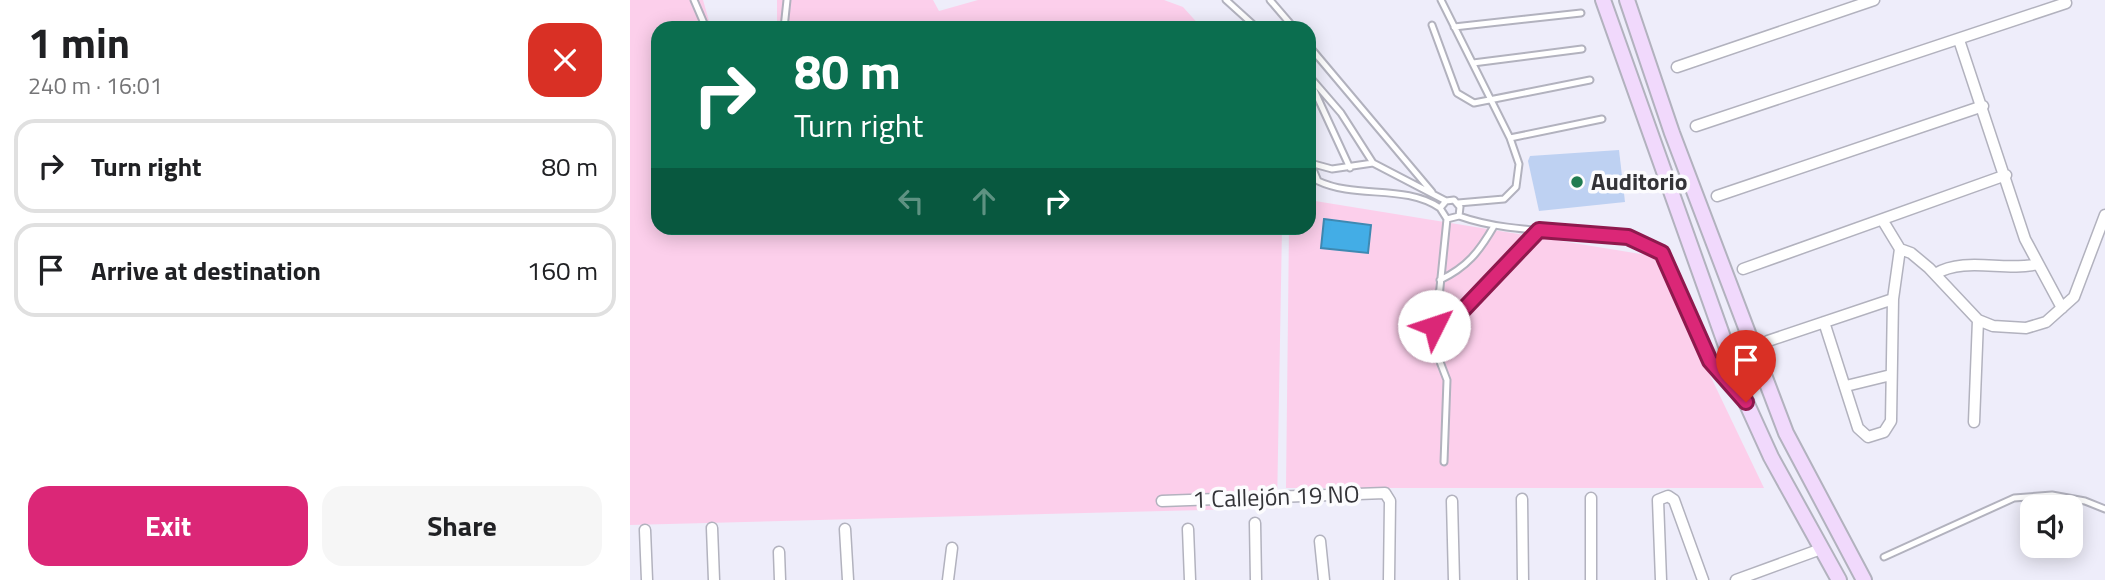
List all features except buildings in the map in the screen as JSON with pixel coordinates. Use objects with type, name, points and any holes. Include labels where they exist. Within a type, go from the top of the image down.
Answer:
[{"type":"main road","points":[[1603,0],[1746,402],[1839,580]]},
{"type":"main road","points":[[1627,0],[1672,133],[1786,433],[1864,580]]},
{"type":"street","points":[[1677,67],[1874,0]]},
{"type":"street","points":[[1696,126],[1959,40],[2066,3],[2065,0]]},
{"type":"street","points":[[1959,40],[2006,175],[2025,239],[2062,308]]},
{"type":"street","points":[[1717,196],[1983,106]]},
{"type":"street","points":[[1743,269],[2006,175]]},
{"type":"street","points":[[1883,221],[1900,249],[1911,253],[1935,274],[1978,320],[1993,326],[2026,328],[2046,323],[2074,297],[2105,215]]},
{"type":"street","points":[[1824,322],[1858,428],[1868,437],[1889,427],[1893,299],[1900,249]]},
{"type":"street","points":[[1935,274],[1958,265],[2020,268],[2038,264]]},
{"type":"street","points":[[1768,341],[1893,299]]},
{"type":"street","points":[[1974,422],[1978,320]]},
{"type":"street","points":[[1846,386],[1891,375]]},
{"type":"street","name":"1 Callejón 19 NO","points":[[1162,501],[1385,493],[1390,501],[1389,580]]},
{"type":"street","points":[[1661,580],[1658,500],[1668,496],[1674,500],[1703,580]]},
{"type":"street","points":[[1591,498],[1591,580]]},
{"type":"street","points":[[1522,499],[1522,580]]},
{"type":"street","points":[[1452,501],[1454,580]]},
{"type":"street","points":[[1255,523],[1256,580]]},
{"type":"street","points":[[712,527],[714,580]]},
{"type":"street","points":[[1188,528],[1190,580]]},
{"type":"street","points":[[845,529],[848,580]]},
{"type":"street","points":[[645,530],[646,580]]},
{"type":"street","points":[[1320,541],[1324,580]]},
{"type":"street","points":[[948,580],[952,548]]},
{"type":"street","points":[[1736,580],[1821,549]]},
{"type":"street","points":[[779,552],[780,580]]},
{"type":"lane","points":[[694,0],[703,21]]},
{"type":"lane","points":[[785,21],[787,0]]},
{"type":"lane","points":[[1226,0],[1249,21]]},
{"type":"lane","points":[[1270,0],[1288,21]]},
{"type":"lane","points":[[1316,86],[1341,113],[1373,163],[1446,201],[1458,203],[1504,199],[1516,187],[1519,164],[1491,98],[1441,0]]},
{"type":"lane","points":[[1454,27],[1580,13]]},
{"type":"lane","points":[[1432,25],[1457,93],[1474,103],[1590,80]]},
{"type":"lane","points":[[1473,63],[1582,49]]},
{"type":"lane","points":[[1316,54],[1432,192]]},
{"type":"lane","points":[[1316,93],[1350,168]]},
{"type":"lane","points":[[1328,119],[1341,113]]},
{"type":"lane","points":[[1510,138],[1602,119]]},
{"type":"lane","points":[[1316,164],[1332,169],[1373,163]]},
{"type":"lane","points":[[1316,176],[1318,181],[1332,188],[1419,198],[1440,208],[1447,219],[1434,346],[1447,380],[1444,462]]},
{"type":"lane","points":[[1440,208],[1446,201]]},
{"type":"lane","points":[[1458,203],[1459,216]]},
{"type":"lane","points":[[1447,219],[1459,216],[1494,226],[1628,237],[1660,250],[1710,361],[1746,402]]},
{"type":"lane","points":[[1440,280],[1463,269],[1471,261],[1494,226]]},
{"type":"lane","points":[[1437,307],[1462,311],[1539,230]]},
{"type":"lane","points":[[1884,557],[2014,498],[2052,495],[2085,501],[2105,509]]},
{"type":"shaded area","points":[[630,0],[703,0],[709,21],[651,21],[651,235],[1282,235],[1277,508],[630,525]]},
{"type":"shaded area","points":[[777,0],[933,0],[939,11],[978,0],[1164,0],[1183,7],[1196,21],[777,21]]},
{"type":"shaded area","points":[[1316,201],[1653,256],[1764,488],[1286,488],[1289,235],[1316,235]]},
{"type":"water","points":[[1324,219],[1371,225],[1368,253],[1321,248]]},
{"type":"place","name":"Auditorio","points":[[1577,182]]},
{"type":"route","points":[[1434,326],[1437,307],[1462,311],[1539,230],[1628,237],[1660,250],[1710,361],[1746,402]]}]
